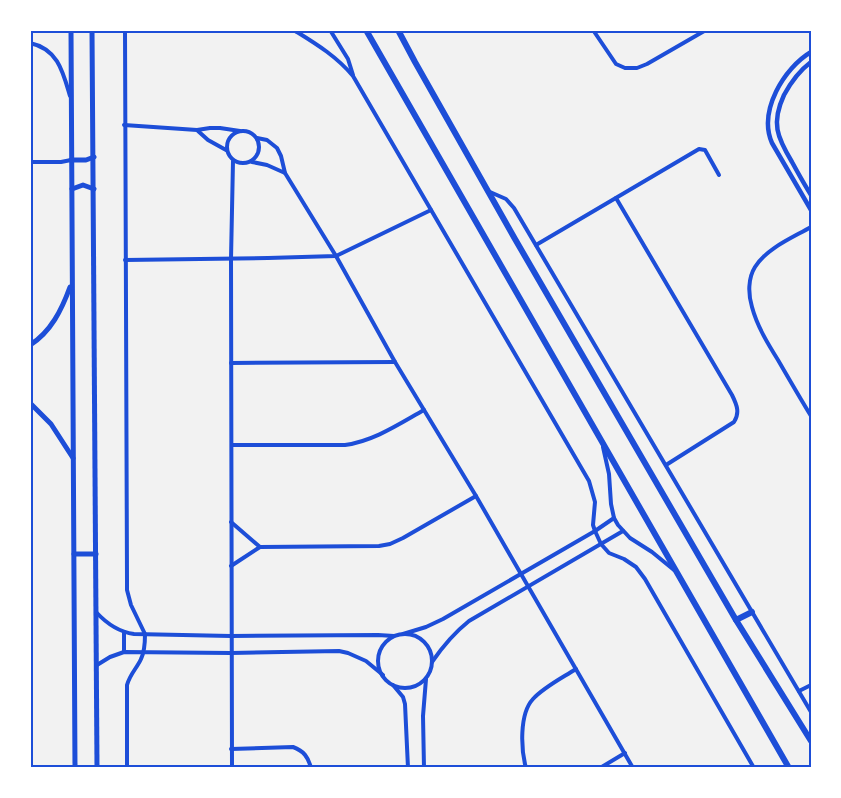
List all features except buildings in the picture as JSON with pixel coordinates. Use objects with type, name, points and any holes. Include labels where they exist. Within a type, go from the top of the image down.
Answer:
[{"type":"main road","points":[[71,30],[75,768]]},
{"type":"main road","points":[[92,30],[97,768]]},
{"type":"main road","points":[[366,30],[789,768]]},
{"type":"main road","points":[[398,30],[487,191],[736,620],[811,741]]},
{"type":"main road","points":[[403,38],[404,30]]},
{"type":"main road","points":[[71,160],[86,160],[94,157]]},
{"type":"main road","points":[[72,189],[83,185],[94,189]]},
{"type":"main road","points":[[31,345],[50,328],[72,283]]},
{"type":"main road","points":[[30,403],[51,424],[74,458]]},
{"type":"main road","points":[[74,554],[96,554]]},
{"type":"main road","points":[[736,620],[752,612]]},
{"type":"street","points":[[125,30],[127,579],[131,605],[145,634],[144,652],[128,685],[127,768]]},
{"type":"street","points":[[271,30],[286,30]]},
{"type":"street","points":[[294,31],[307,30]]},
{"type":"street","points":[[330,30],[348,59],[353,75]]},
{"type":"street","points":[[593,30],[615,64],[631,68],[647,64],[706,30]]},
{"type":"street","points":[[294,31],[332,54],[353,75],[589,482],[595,502],[593,520],[595,531],[601,543],[609,553],[636,567],[645,579],[754,768]]},
{"type":"street","points":[[30,43],[46,49],[56,59],[71,99]]},
{"type":"street","points":[[811,52],[796,62],[786,73],[775,96],[768,119],[772,143],[811,210]]},
{"type":"street","points":[[811,62],[798,74],[787,90],[777,120],[779,137],[783,146],[811,195]]},
{"type":"street","points":[[124,125],[246,131],[252,133],[256,138],[259,151],[251,162],[245,164],[234,161],[227,150],[230,137],[240,131]]},
{"type":"street","points":[[197,130],[208,140],[227,150]]},
{"type":"street","points":[[256,138],[267,140],[277,148],[285,173],[336,255],[395,362],[476,496],[633,768]]},
{"type":"street","points":[[536,245],[699,149],[705,150],[719,175]]},
{"type":"street","points":[[30,162],[71,160]]},
{"type":"street","points":[[232,768],[231,259],[234,161]]},
{"type":"street","points":[[251,162],[267,165],[285,173]]},
{"type":"street","points":[[487,191],[510,203],[811,712]]},
{"type":"street","points":[[616,198],[737,407],[737,417],[734,422],[666,465]]},
{"type":"street","points":[[125,260],[336,255],[431,210]]},
{"type":"street","points":[[811,227],[768,253],[754,268],[749,282],[752,308],[762,330],[811,416]]},
{"type":"street","points":[[231,363],[395,362]]},
{"type":"street","points":[[231,445],[345,445],[376,436],[424,410]]},
{"type":"street","points":[[602,440],[614,518],[623,531],[677,572]]},
{"type":"street","points":[[231,566],[260,547],[380,546],[403,538],[476,496]]},
{"type":"street","points":[[96,612],[124,632],[145,634],[394,636],[434,624],[614,518]]},
{"type":"street","points":[[231,522],[260,547]]},
{"type":"street","points":[[432,662],[446,642],[461,627],[623,531]]},
{"type":"street","points":[[124,632],[124,652]]},
{"type":"street","points":[[403,634],[420,639],[431,653],[432,662],[426,679],[423,710],[424,768]]},
{"type":"street","points":[[383,675],[379,667],[379,658],[382,649],[394,636]]},
{"type":"street","points":[[97,665],[124,652],[231,653],[328,650],[348,653],[366,661],[383,675],[403,697],[408,768]]},
{"type":"street","points":[[526,768],[523,720],[528,705],[541,692],[576,669]]},
{"type":"street","points":[[393,685],[401,688],[410,687],[426,679]]},
{"type":"street","points":[[799,692],[811,684]]},
{"type":"street","points":[[231,749],[293,747],[305,753],[311,768]]},
{"type":"street","points":[[600,768],[625,753]]}]
